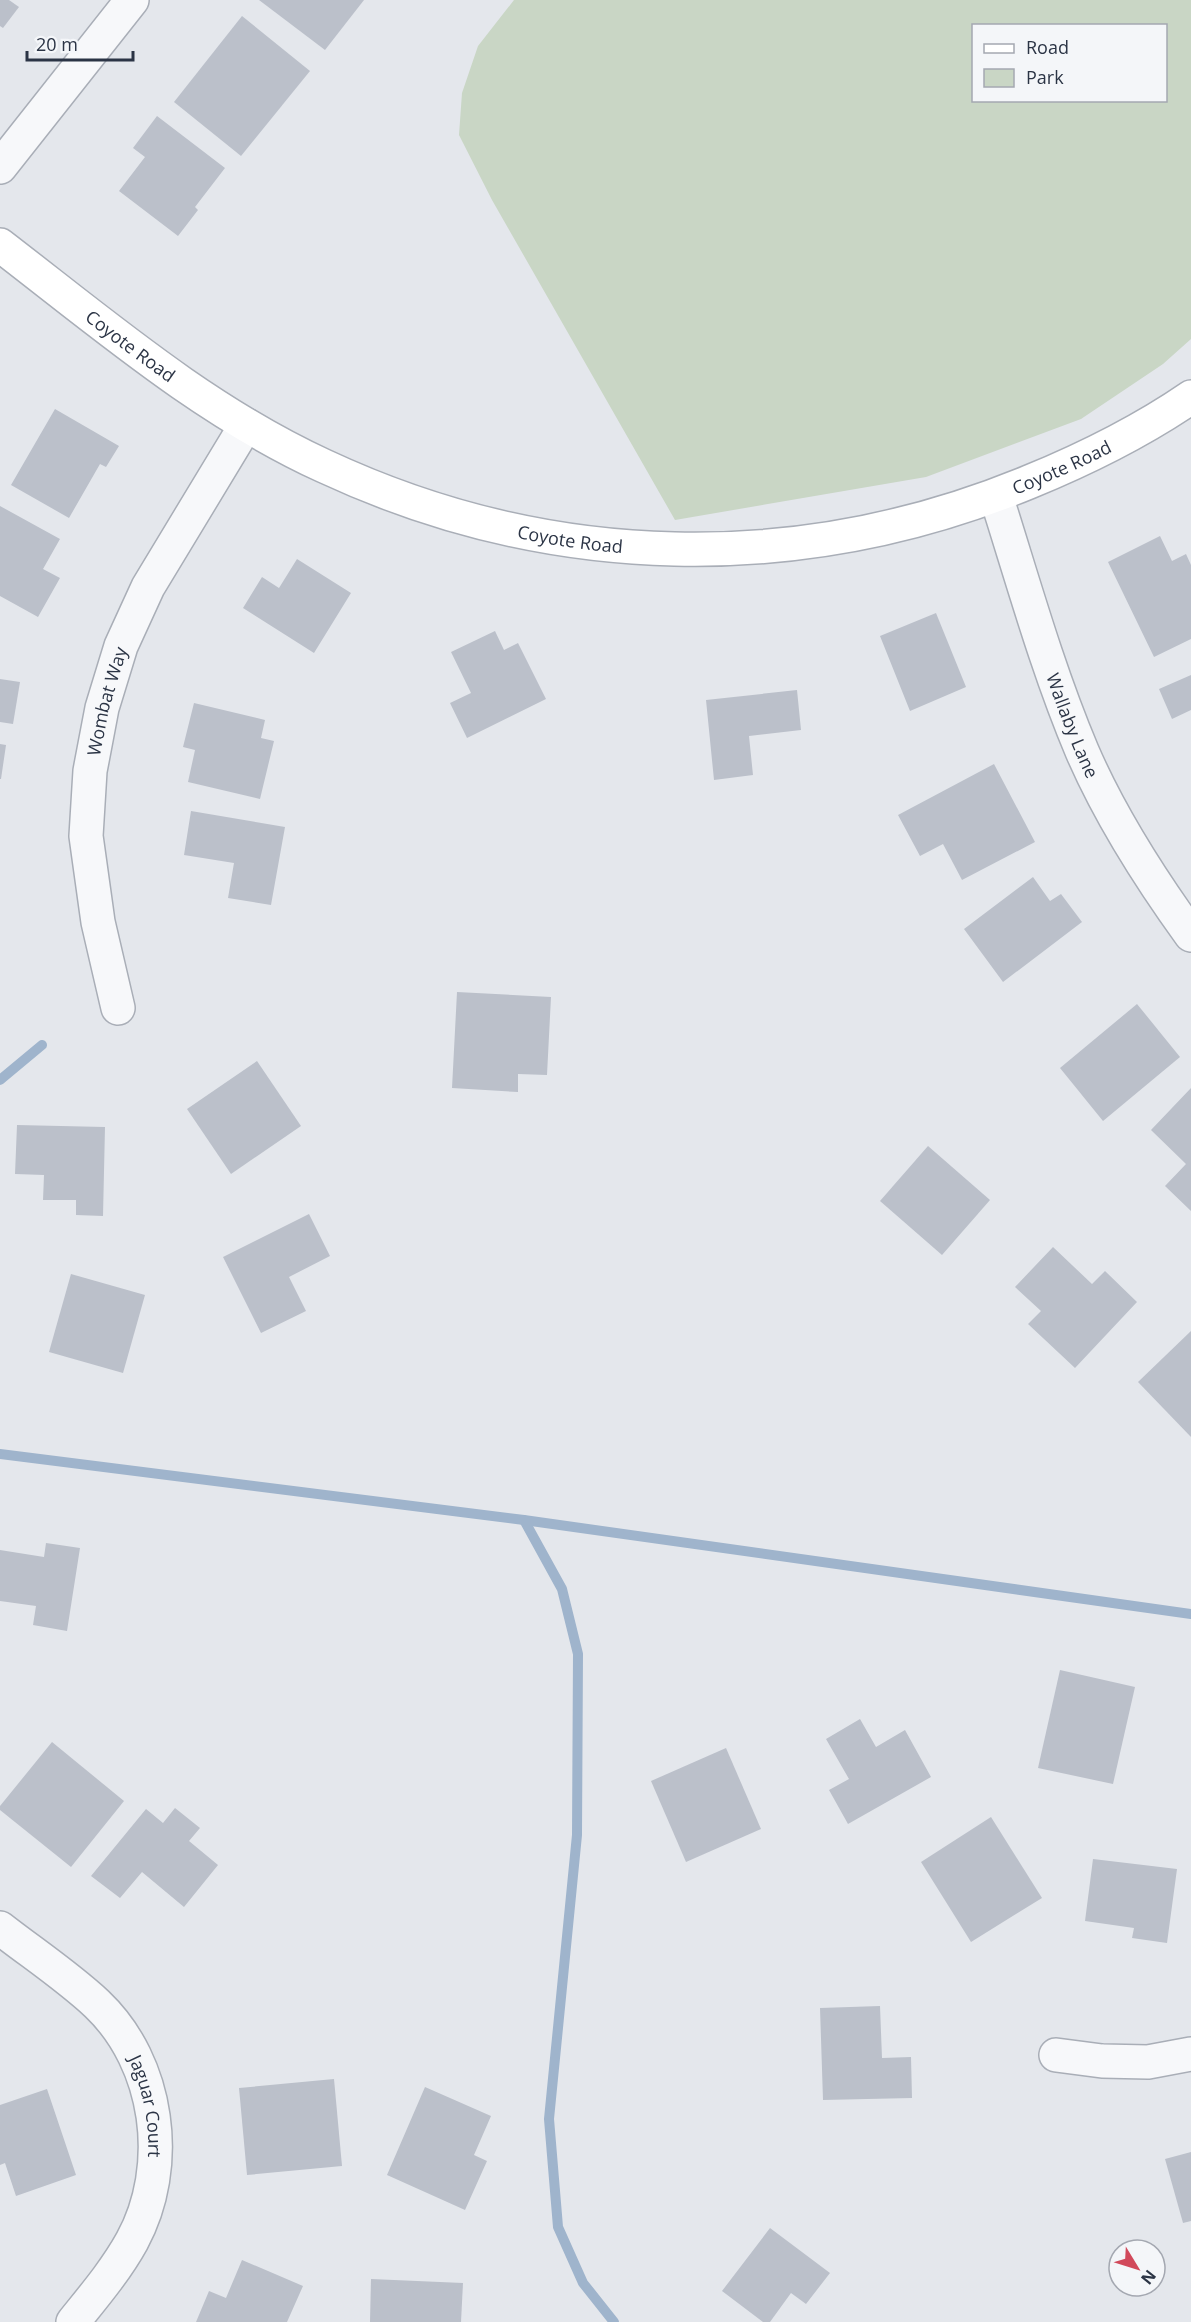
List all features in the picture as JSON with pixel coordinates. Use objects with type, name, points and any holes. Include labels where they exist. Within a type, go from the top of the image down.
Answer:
[{"type":"street","points":[[0,167],[132,0]]},
{"type":"street","name":"Coyote Road","points":[[0,245],[206,400],[246,425],[322,466],[384,492],[447,513],[533,534],[577,541],[644,548],[711,550],[766,547],[838,538],[898,526],[957,509],[1071,465],[1126,437],[1191,397]]},
{"type":"street","name":"Wombat Way","points":[[118,1008],[98,922],[86,836],[90,771],[102,708],[121,646],[148,587],[246,425]]},
{"type":"street","name":"Wallaby Lane","points":[[996,495],[1056,682],[1082,752],[1153,882],[1191,934]]},
{"type":"street","name":"Jaguar Court","points":[[0,1928],[98,2006],[118,2030],[135,2057],[154,2117],[153,2169],[145,2210],[133,2239],[116,2266],[73,2322]]},
{"type":"street","points":[[1056,2055],[1102,2061],[1148,2062],[1191,2054]]},
{"type":"green space","points":[[514,0],[1191,0],[1191,339],[1163,364],[1081,419],[926,477],[675,520],[492,200],[459,135],[462,93],[478,46]]},
{"type":"building","points":[[0,0],[9,0],[19,7],[3,28],[0,26]]},
{"type":"building","points":[[259,0],[364,0],[325,50]]},
{"type":"building","points":[[242,16],[310,71],[241,156],[174,102]]},
{"type":"building","points":[[157,116],[225,168],[195,207],[198,210],[178,236],[119,191],[145,157],[133,148]]},
{"type":"building","points":[[55,409],[119,446],[106,467],[100,464],[69,518],[11,485]]},
{"type":"building","points":[[0,506],[60,539],[43,569],[60,578],[38,617],[0,596]]},
{"type":"building","points":[[1160,536],[1172,561],[1186,554],[1191,565],[1191,639],[1154,657],[1108,562]]},
{"type":"building","points":[[297,559],[351,593],[314,653],[243,608],[262,577],[279,588]]},
{"type":"building","points":[[936,613],[966,687],[910,711],[880,636]]},
{"type":"building","points":[[495,631],[504,650],[518,643],[546,699],[467,738],[450,703],[471,693],[451,652]]},
{"type":"building","points":[[1191,675],[1191,710],[1172,719],[1159,689]]},
{"type":"building","points":[[0,679],[20,682],[13,724],[0,722]]},
{"type":"building","points":[[797,690],[801,730],[749,736],[753,775],[714,780],[706,700]]},
{"type":"building","points":[[194,703],[265,720],[261,738],[274,741],[260,799],[188,782],[195,750],[183,747]]},
{"type":"building","points":[[0,744],[6,745],[1,779],[0,779]]},
{"type":"building","points":[[994,764],[1035,842],[962,880],[943,844],[920,856],[898,815]]},
{"type":"building","points":[[191,811],[285,827],[271,905],[228,898],[234,863],[184,855]]},
{"type":"building","points":[[1033,877],[1050,901],[1061,894],[1082,922],[1003,982],[964,929]]},
{"type":"building","points":[[457,992],[551,997],[547,1075],[518,1074],[518,1092],[452,1088]]},
{"type":"building","points":[[1137,1004],[1180,1057],[1103,1121],[1060,1068]]},
{"type":"building","points":[[257,1061],[301,1126],[231,1174],[187,1109]]},
{"type":"building","points":[[1191,1088],[1191,1211],[1165,1186],[1186,1164],[1151,1130]]},
{"type":"building","points":[[17,1125],[105,1127],[103,1216],[76,1215],[76,1200],[43,1200],[44,1175],[15,1174]]},
{"type":"building","points":[[928,1146],[990,1200],[942,1255],[880,1201]]},
{"type":"building","points":[[309,1214],[330,1256],[289,1277],[306,1311],[261,1333],[223,1257]]},
{"type":"building","points":[[1053,1247],[1092,1284],[1105,1271],[1137,1302],[1075,1368],[1028,1324],[1041,1311],[1015,1287]]},
{"type":"building","points":[[71,1274],[145,1295],[123,1373],[49,1352]]},
{"type":"building","points":[[1191,1331],[1191,1437],[1138,1382]]},
{"type":"building","points":[[46,1543],[80,1548],[67,1631],[33,1625],[36,1606],[0,1601],[0,1550],[44,1557]]},
{"type":"building","points":[[1060,1670],[1135,1687],[1113,1784],[1038,1768]]},
{"type":"building","points":[[860,1719],[876,1747],[905,1730],[931,1777],[848,1824],[829,1790],[849,1779],[826,1739]]},
{"type":"building","points":[[52,1742],[124,1801],[71,1867],[0,1810],[0,1806]]},
{"type":"building","points":[[726,1748],[761,1829],[686,1862],[651,1781]]},
{"type":"building","points":[[175,1808],[200,1828],[189,1841],[218,1865],[184,1907],[142,1872],[120,1898],[91,1876],[146,1809],[163,1823]]},
{"type":"building","points":[[991,1817],[1042,1898],[971,1942],[921,1862]]},
{"type":"building","points":[[1093,1859],[1177,1869],[1167,1943],[1132,1938],[1134,1928],[1085,1921]]},
{"type":"building","points":[[880,2006],[882,2058],[911,2057],[912,2098],[823,2100],[820,2008]]},
{"type":"building","points":[[334,2079],[342,2166],[247,2175],[239,2088]]},
{"type":"building","points":[[425,2087],[491,2116],[474,2155],[487,2161],[465,2210],[387,2175]]},
{"type":"building","points":[[47,2089],[76,2175],[16,2196],[5,2163],[0,2165],[0,2105]]},
{"type":"building","points":[[1191,2152],[1191,2221],[1183,2223],[1165,2159]]},
{"type":"building","points":[[770,2228],[830,2273],[806,2304],[791,2293],[770,2322],[763,2322],[722,2291]]},
{"type":"building","points":[[242,2260],[303,2286],[287,2322],[196,2322],[209,2291],[226,2298]]},
{"type":"building","points":[[371,2279],[463,2283],[461,2322],[370,2322]]},
{"type":"waterway","points":[[0,1080],[42,1045]]},
{"type":"waterway","points":[[0,1454],[524,1520],[1191,1614]]},
{"type":"waterway","points":[[524,1520],[562,1589],[578,1654],[577,1835],[549,2119],[558,2227],[583,2283],[614,2322]]}]
